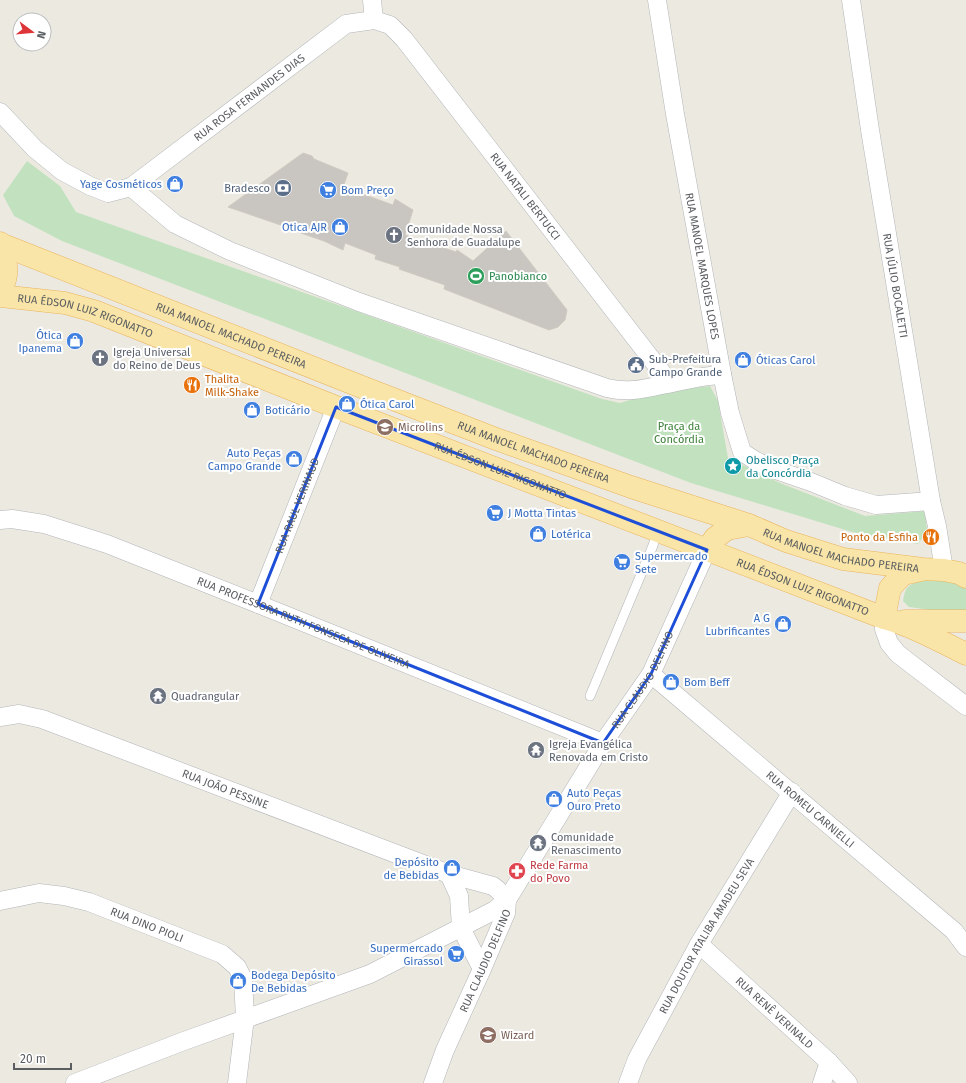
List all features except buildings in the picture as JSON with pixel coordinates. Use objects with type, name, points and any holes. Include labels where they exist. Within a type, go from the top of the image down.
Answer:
[{"type":"main road","points":[[0,287],[6,276],[6,263],[1,244]]},
{"type":"main road","name":"RUA MANOEL MACHADO PEREIRA","points":[[1,244],[496,439],[631,487],[749,525],[786,541],[843,559],[959,573],[966,577]]},
{"type":"main road","name":"RUA ÉDSON LUIZ RIGONATTO","points":[[0,296],[65,303],[94,311],[336,407],[890,620]]},
{"type":"main road","points":[[707,550],[714,538],[727,529],[749,525]]},
{"type":"main road","points":[[890,620],[890,588],[902,574],[933,570]]},
{"type":"main road","points":[[890,620],[966,621]]},
{"type":"main road","points":[[890,620],[932,637],[966,654]]},
{"type":"street","points":[[372,0],[374,20]]},
{"type":"street","name":"RUA MANOEL MARQUES LOPES","points":[[657,0],[675,114],[722,374],[730,413],[742,452],[773,469],[845,496],[876,504],[931,501]]},
{"type":"street","name":"RUA JÚLIO BOCALETTI","points":[[851,0],[870,130],[931,501],[937,526],[933,570]]},
{"type":"street","name":"RUA ROSA FERNANDES DIAS","points":[[131,187],[346,24],[374,20]]},
{"type":"street","name":"RUA NATALI BERTUCCI","points":[[374,20],[390,25],[404,39],[670,383]]},
{"type":"street","points":[[0,112],[35,150],[62,170],[90,186],[108,193],[131,187],[175,224],[230,250],[359,302],[616,390],[634,390],[722,374]]},
{"type":"street","name":"RUA RAUL VERINAUD","points":[[258,604],[336,407]]},
{"type":"street","name":"RUA PROFESSORA RUTH FONSECA DE OLIVEIRA","points":[[0,520],[12,519],[44,524],[107,544],[603,743]]},
{"type":"street","name":"RUA CLAUDIO DELFINO","points":[[434,1083],[445,1050],[506,913],[507,900],[603,743],[652,674],[707,550]]},
{"type":"street","points":[[890,620],[884,629],[889,642],[898,654],[966,706]]},
{"type":"street","name":"RUA ROMEU CARNIELLI","points":[[652,674],[792,792],[960,929],[966,947]]},
{"type":"street","name":"RUA JOÃO PESSINE","points":[[0,717],[19,714],[42,719],[449,874],[493,886],[507,900]]},
{"type":"street","name":"RUA DOUTOR ATALIBA AMADEU SEVA","points":[[628,1083],[637,1059],[699,944],[792,792]]},
{"type":"street","points":[[449,874],[459,896],[461,928],[482,969]]},
{"type":"street","name":"RUA DINO PIOLI","points":[[0,902],[39,893],[83,900],[222,954],[237,967],[243,979],[245,1018],[237,1083]]},
{"type":"street","points":[[75,1083],[245,1018],[370,974],[496,910],[507,900]]},
{"type":"street","name":"RUA RENÊ VERINALD","points":[[699,944],[829,1062],[848,1083]]},
{"type":"street","points":[[822,1083],[829,1062]]},
{"type":"lane","points":[[590,696],[658,531]]},
{"type":"highlighted area","points":[[336,407],[707,550],[651,674],[603,743],[258,604]]},
{"type":"green space","name":"Praça da Concórdia","points":[[27,161],[60,186],[76,212],[602,399],[620,403],[655,392],[710,386],[718,401],[728,458],[780,483],[865,516],[925,511],[927,531],[918,544],[852,532],[691,483],[62,241],[14,216],[3,195]]},
{"type":"green space","points":[[921,580],[962,582],[966,584],[966,615],[909,607],[903,601],[906,590],[913,583]]},
{"type":"place","name":"Yage Cosméticos","points":[[175,184]]},
{"type":"place","name":"Bradesco","points":[[283,188]]},
{"type":"place","name":"Bom Preço","points":[[328,190]]},
{"type":"place","name":"Otica AJR","points":[[340,227]]},
{"type":"place","name":"Comunidade Nossa Senhora de Guadalupe","points":[[394,235]]},
{"type":"place","name":"Panobianco","points":[[476,276]]},
{"type":"place","name":"Ótica Ipanema","points":[[75,341]]},
{"type":"place","name":"Igreja Universal do Reino de Deus","points":[[100,358]]},
{"type":"place","name":"Óticas Carol","points":[[743,360]]},
{"type":"place","name":"Sub-Prefeitura Campo Grande","points":[[636,365]]},
{"type":"place","name":"Thalita Milk-Shake","points":[[192,385]]},
{"type":"place","name":"Ótica Carol","points":[[347,404]]},
{"type":"place","name":"Boticário","points":[[252,410]]},
{"type":"place","name":"Microlins","points":[[385,427]]},
{"type":"place","name":"Auto Peças Campo Grande","points":[[294,459]]},
{"type":"place","name":"Obelisco Praça da Concórdia","points":[[733,466]]},
{"type":"place","name":"J Motta Tintas","points":[[495,513]]},
{"type":"place","name":"Lotérica","points":[[538,534]]},
{"type":"place","name":"Ponto da Esfiha","points":[[931,537]]},
{"type":"place","name":"Supermercado Sete","points":[[622,562]]},
{"type":"place","name":"A G Lubrificantes","points":[[783,624]]},
{"type":"place","name":"Bom Beff","points":[[671,682]]},
{"type":"place","name":"Quadrangular","points":[[158,696]]},
{"type":"place","name":"Igreja Evangélica Renovada em Cristo","points":[[536,750]]},
{"type":"place","name":"Auto Peças Ouro Preto","points":[[554,799]]},
{"type":"place","name":"Comunidade Renascimento","points":[[538,843]]},
{"type":"place","name":"Depósito de Bebidas","points":[[452,868]]},
{"type":"place","name":"Rede Farma do Povo","points":[[517,871]]},
{"type":"place","name":"Supermercado Girassol","points":[[456,954]]},
{"type":"place","name":"Bodega Depósito De Bebidas","points":[[238,981]]},
{"type":"place","name":"Wizard","points":[[488,1035]]}]
